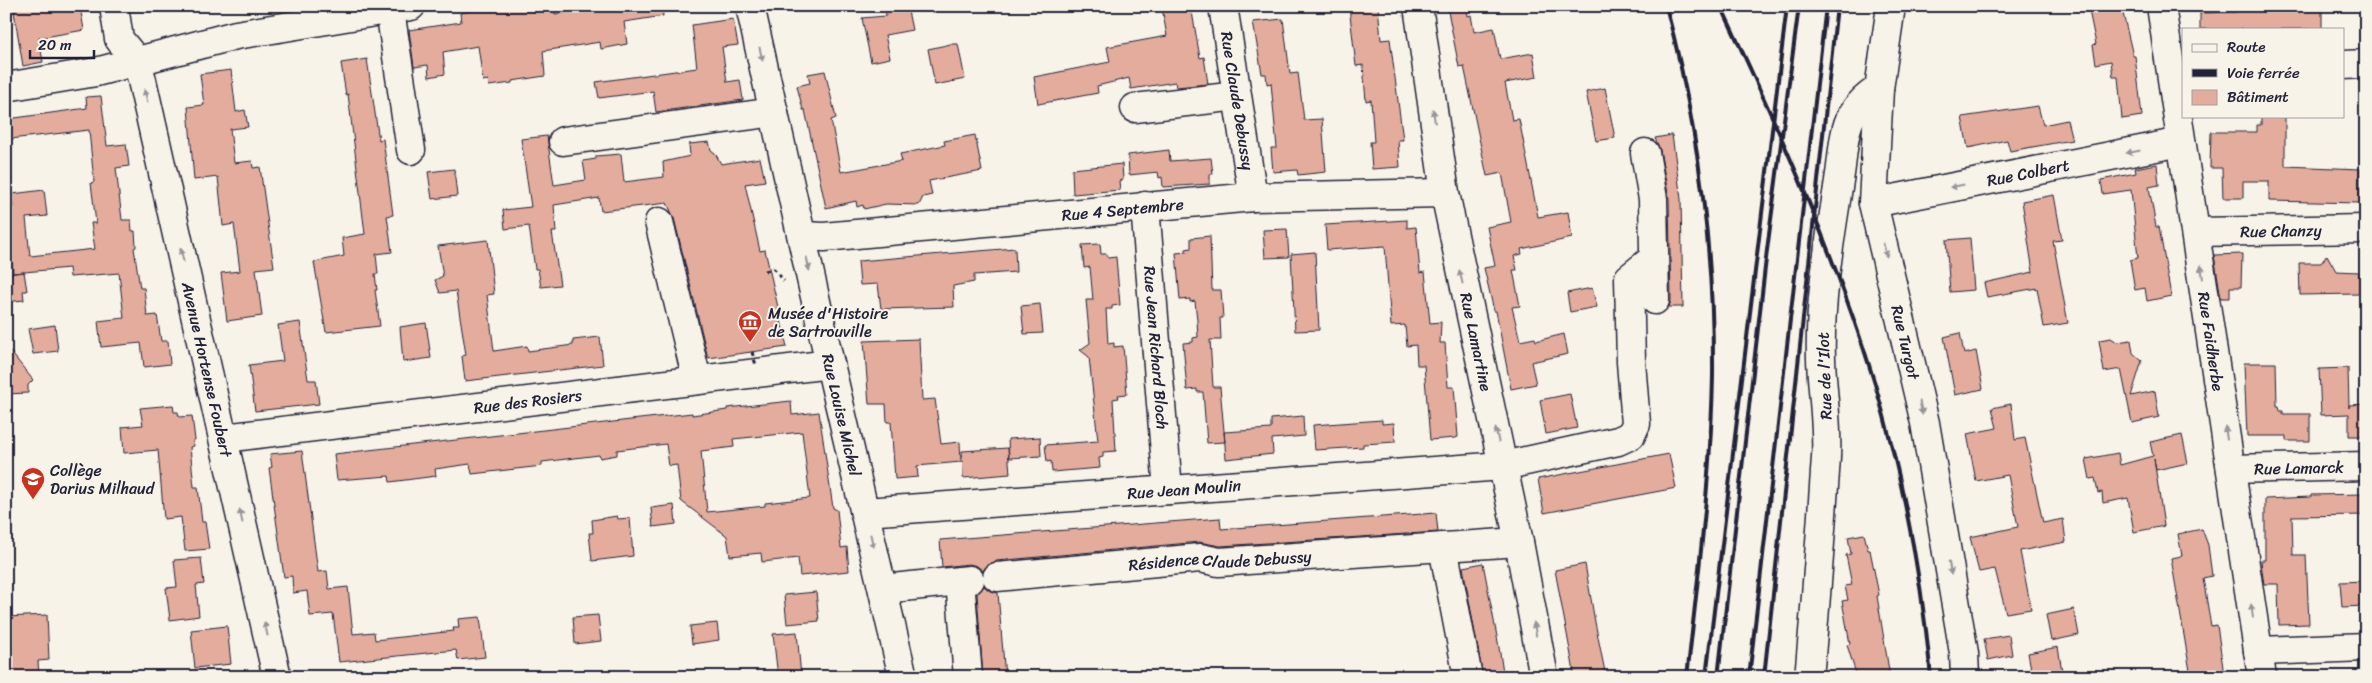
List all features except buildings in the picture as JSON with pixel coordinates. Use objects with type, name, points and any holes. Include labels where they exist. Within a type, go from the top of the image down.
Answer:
[{"type":"street","points":[[114,6],[119,39],[137,61]]},
{"type":"street","name":"Rue Louise Michel","points":[[750,6],[830,364],[903,677]]},
{"type":"street","name":"Rue Claude Debussy","points":[[1223,6],[1253,197]]},
{"type":"street","name":"Rue Lamartine","points":[[1418,6],[1444,193],[1520,542],[1544,677]]},
{"type":"street","name":"Rue Turgot","points":[[1891,6],[1879,88],[1873,203],[1925,424],[1964,653],[1965,677]]},
{"type":"street","name":"Rue Faidherbe","points":[[2161,6],[2176,66],[2181,142],[2260,664]]},
{"type":"street","points":[[6,87],[96,72],[236,35],[401,8],[411,150]]},
{"type":"street","name":"Avenue Hortense Foubert","points":[[137,61],[225,438],[277,677]]},
{"type":"street","points":[[2344,65],[2366,64]]},
{"type":"street","name":"Rue de l'Ilot","points":[[1809,677],[1821,545],[1821,504],[1826,457],[1826,418],[1821,358],[1830,246],[1848,126],[1868,95],[1879,88]]},
{"type":"street","points":[[1135,108],[1237,96]]},
{"type":"street","points":[[563,141],[774,112]]},
{"type":"street","name":"Rue Colbert","points":[[1873,203],[2181,142]]},
{"type":"street","points":[[1645,153],[1653,199],[1655,300]]},
{"type":"street","name":"Rue 4 Septembre","points":[[802,236],[824,237],[1253,197],[1444,193]]},
{"type":"street","name":"Rue Jean Richard Bloch","points":[[1145,206],[1168,490]]},
{"type":"street","points":[[659,222],[695,372],[756,358]]},
{"type":"street","name":"Rue Chanzy","points":[[2196,232],[2366,230]]},
{"type":"street","name":"Rue Jean Moulin","points":[[865,512],[1503,466],[1618,441],[1631,435],[1636,424],[1631,362],[1629,278],[1654,258]]},
{"type":"street","name":"Rue des Rosiers","points":[[225,438],[695,372],[830,364]]},
{"type":"street","name":"Rue Lamarck","points":[[2231,469],[2366,466]]},
{"type":"street","name":"Résidence Claude Debussy","points":[[997,577],[1200,558],[1219,562],[1520,542]]},
{"type":"street","points":[[1443,547],[1468,677]]},
{"type":"street","points":[[883,590],[965,581],[968,677]]},
{"type":"street","points":[[2260,664],[2366,647]]},
{"type":"path","points":[[765,271],[774,269],[784,281]]},
{"type":"railway","points":[[1666,6],[1687,97],[1702,190],[1711,283],[1713,329],[1710,452],[1687,677]]},
{"type":"railway","points":[[1721,6],[1805,192],[1842,287],[1875,384],[1903,493],[1910,529],[1917,566],[1931,677]]},
{"type":"railway","points":[[1706,677],[1787,6]]},
{"type":"railway","points":[[1718,677],[1767,250],[1799,6]]},
{"type":"railway","points":[[1749,677],[1826,6]]},
{"type":"railway","points":[[1764,677],[1837,6]]},
{"type":"place","name":"Musée d'Histoire de Sartrouville","points":[[750,343]]},
{"type":"place","name":"Collège Darius Milhaud","points":[[33,500]]}]
